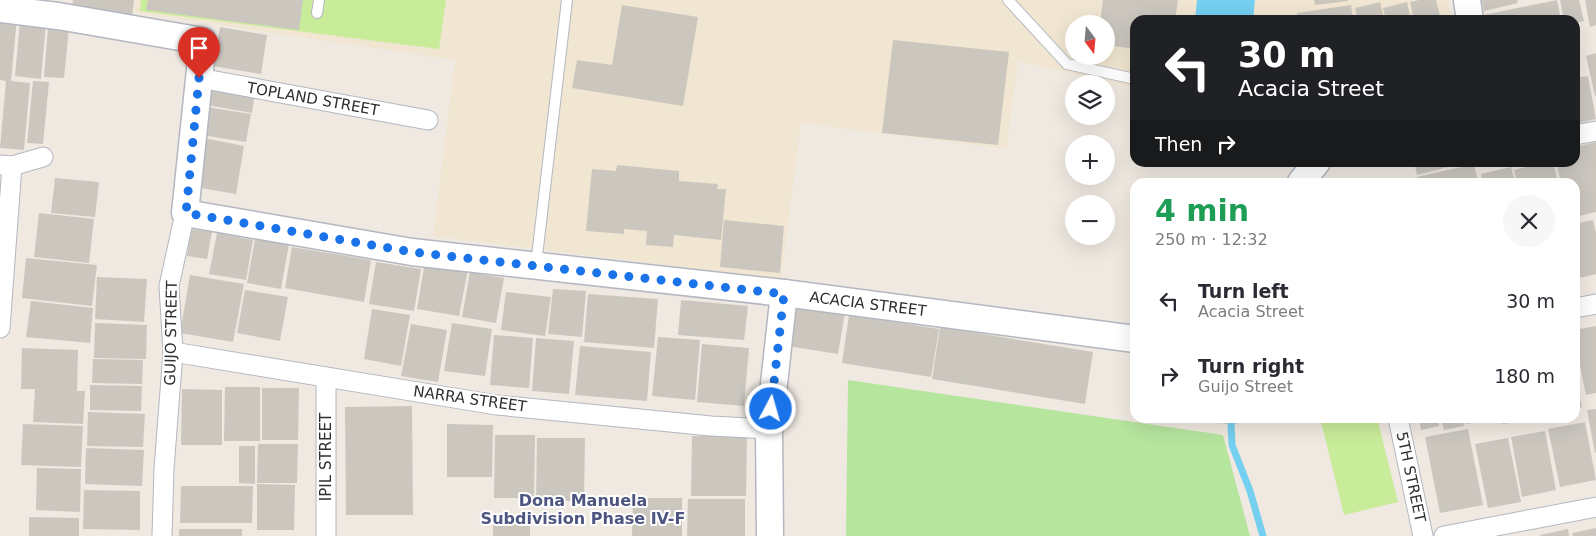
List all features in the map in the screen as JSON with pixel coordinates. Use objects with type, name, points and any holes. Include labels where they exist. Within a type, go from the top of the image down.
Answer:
[{"type":"street","points":[[1467,0],[1469,15]]},
{"type":"street","points":[[0,9],[59,8]]},
{"type":"street","name":"GUIJO STREET","points":[[59,8],[203,41],[186,213],[170,286],[173,352],[164,470],[162,536]]},
{"type":"street","name":"TOPLAND STREET","points":[[199,78],[428,120]]},
{"type":"street","points":[[1580,134],[1596,131]]},
{"type":"street","points":[[0,328],[6,165],[43,157]]},
{"type":"street","points":[[1305,178],[1313,167]]},
{"type":"street","name":"ACACIA STREET","points":[[186,213],[412,252],[784,294],[1130,338]]},
{"type":"street","points":[[770,536],[769,429],[784,294]]},
{"type":"street","points":[[1580,307],[1596,304]]},
{"type":"street","name":"NARRA STREET","points":[[173,352],[497,405],[711,426],[769,429]]},
{"type":"street","name":"IPIL STREET","points":[[326,377],[326,536]]},
{"type":"street","name":"5TH STREET","points":[[1399,423],[1424,536]]},
{"type":"street","points":[[1444,536],[1596,507]]},
{"type":"lane","points":[[317,13],[318,0]]},
{"type":"lane","points":[[536,266],[567,0]]},
{"type":"lane","points":[[1008,0],[1067,64],[1130,78]]},
{"type":"shaded area","points":[[136,0],[1448,0],[1451,15],[1130,15],[1130,87],[1115,83],[1115,75],[1079,75],[1018,61],[1006,149],[801,123],[781,279],[433,236],[455,60],[134,12]]},
{"type":"green space","points":[[141,0],[446,0],[439,49],[140,11]]},
{"type":"green space","points":[[848,380],[1130,421],[1130,423],[1223,435],[1250,536],[846,536]]},
{"type":"green space","points":[[1321,423],[1378,423],[1398,502],[1344,515]]},
{"type":"water","points":[[1197,0],[1255,0],[1254,15],[1196,15]]},
{"type":"building","points":[[73,0],[134,0],[132,18],[71,12]]},
{"type":"building","points":[[148,0],[303,0],[299,30],[146,10]]},
{"type":"building","points":[[1103,0],[1178,0],[1176,15],[1130,15],[1130,48],[1115,46],[1115,15],[1101,15]]},
{"type":"building","points":[[1314,0],[1348,0],[1348,1],[1315,5]]},
{"type":"building","points":[[1436,0],[1440,15],[1413,15],[1410,2]]},
{"type":"building","points":[[1482,0],[1517,0],[1518,3],[1484,11]]},
{"type":"building","points":[[1557,0],[1560,15],[1484,15]]},
{"type":"building","points":[[1560,0],[1579,0],[1584,21],[1580,22],[1580,15],[1563,15]]},
{"type":"building","points":[[1585,0],[1596,0],[1596,25],[1590,27]]},
{"type":"building","points":[[1380,2],[1383,15],[1357,15],[1355,8]]},
{"type":"building","points":[[1407,2],[1410,15],[1385,15],[1383,8]]},
{"type":"building","points":[[622,5],[698,17],[683,106],[572,88],[577,60],[612,65]]},
{"type":"building","points":[[1351,5],[1352,15],[1297,15],[1297,13]]},
{"type":"building","points":[[0,16],[17,18],[11,81],[30,83],[24,150],[0,148],[6,81],[0,80]]},
{"type":"building","points":[[20,21],[46,23],[41,79],[15,76]]},
{"type":"building","points":[[48,27],[69,28],[64,78],[44,77]]},
{"type":"building","points":[[220,27],[267,35],[261,74],[213,66]]},
{"type":"building","points":[[893,40],[1009,52],[998,145],[882,133]]},
{"type":"building","points":[[1596,53],[1596,96],[1595,96],[1586,56]]},
{"type":"building","points":[[1588,76],[1596,119],[1580,123],[1580,77]]},
{"type":"building","points":[[33,81],[49,82],[43,144],[27,143]]},
{"type":"building","points":[[210,84],[255,92],[252,113],[207,105]]},
{"type":"building","points":[[206,107],[251,114],[246,142],[201,135]]},
{"type":"building","points":[[204,138],[244,146],[236,194],[195,187]]},
{"type":"building","points":[[1596,142],[1596,212],[1580,216],[1580,178],[1560,178],[1557,167],[1580,167],[1580,146]]},
{"type":"building","points":[[617,165],[679,171],[679,181],[718,184],[717,189],[726,189],[721,240],[674,235],[673,247],[646,245],[647,231],[624,229],[624,234],[586,231],[592,169],[616,171]]},
{"type":"building","points":[[1415,167],[1448,167],[1417,175]]},
{"type":"building","points":[[1461,167],[1475,167],[1477,178],[1417,178]]},
{"type":"building","points":[[1511,167],[1514,178],[1482,178],[1481,174]]},
{"type":"building","points":[[1525,167],[1554,167],[1557,178],[1516,178],[1514,170]]},
{"type":"building","points":[[55,178],[99,182],[95,217],[51,213]]},
{"type":"building","points":[[39,213],[94,219],[89,263],[34,257]]},
{"type":"building","points":[[724,220],[784,226],[780,273],[720,267]]},
{"type":"building","points":[[1593,220],[1596,233],[1596,274],[1580,278],[1580,223]]},
{"type":"building","points":[[191,229],[212,232],[207,259],[187,256]]},
{"type":"building","points":[[217,233],[253,240],[246,280],[209,274]]},
{"type":"building","points":[[255,239],[289,244],[281,289],[247,283]]},
{"type":"building","points":[[292,247],[371,260],[364,302],[285,288]]},
{"type":"building","points":[[26,258],[97,265],[92,306],[22,298]]},
{"type":"building","points":[[376,262],[421,269],[414,311],[369,304]]},
{"type":"building","points":[[425,262],[468,269],[459,316],[417,309]]},
{"type":"building","points":[[470,272],[504,278],[496,323],[462,317]]},
{"type":"building","points":[[190,275],[244,284],[233,342],[180,333]]},
{"type":"building","points":[[97,277],[147,279],[144,322],[95,319]]},
{"type":"building","points":[[553,289],[586,291],[582,337],[548,334]]},
{"type":"building","points":[[245,290],[288,297],[280,341],[237,333]]},
{"type":"building","points":[[506,292],[551,297],[545,336],[501,330]]},
{"type":"building","points":[[588,294],[658,299],[654,348],[584,342]]},
{"type":"building","points":[[795,298],[846,306],[838,354],[787,346]]},
{"type":"building","points":[[681,300],[748,306],[744,340],[678,335]]},
{"type":"building","points":[[31,301],[93,308],[90,343],[26,337]]},
{"type":"building","points":[[372,309],[410,315],[401,366],[364,359]]},
{"type":"building","points":[[849,315],[939,329],[931,377],[842,363]]},
{"type":"building","points":[[95,323],[147,325],[146,359],[94,358]]},
{"type":"building","points":[[452,323],[492,329],[485,376],[444,371]]},
{"type":"building","points":[[411,324],[447,330],[438,382],[401,376]]},
{"type":"building","points":[[1596,326],[1596,393],[1586,395],[1580,365],[1580,329]]},
{"type":"building","points":[[940,327],[1093,352],[1085,404],[932,379]]},
{"type":"building","points":[[494,335],[533,338],[529,388],[490,385]]},
{"type":"building","points":[[658,337],[700,340],[695,400],[652,396]]},
{"type":"building","points":[[536,338],[574,341],[569,394],[532,391]]},
{"type":"building","points":[[702,344],[749,348],[744,406],[697,402]]},
{"type":"building","points":[[580,346],[651,352],[647,401],[575,395]]},
{"type":"building","points":[[22,348],[78,350],[77,391],[85,391],[83,424],[33,422],[35,389],[21,389]]},
{"type":"building","points":[[93,359],[143,360],[142,384],[92,383]]},
{"type":"building","points":[[90,385],[142,386],[141,411],[90,410]]},
{"type":"building","points":[[225,387],[260,387],[260,441],[224,441]]},
{"type":"building","points":[[262,388],[299,388],[298,440],[262,440]]},
{"type":"building","points":[[182,389],[222,390],[222,445],[181,445]]},
{"type":"building","points":[[412,406],[413,515],[346,515],[345,407]]},
{"type":"building","points":[[1596,409],[1596,452],[1595,453],[1587,410]]},
{"type":"building","points":[[88,412],[145,414],[143,447],[87,446]]},
{"type":"building","points":[[1585,422],[1596,480],[1560,487],[1548,429]]},
{"type":"building","points":[[1420,423],[1439,423],[1439,426],[1421,430]]},
{"type":"building","points":[[1442,423],[1463,423],[1464,426],[1444,430]]},
{"type":"building","points":[[23,424],[83,426],[81,467],[21,465]]},
{"type":"building","points":[[447,424],[493,425],[492,477],[447,477]]},
{"type":"building","points":[[1468,429],[1483,505],[1440,513],[1425,437]]},
{"type":"building","points":[[1545,431],[1556,490],[1522,497],[1511,437]]},
{"type":"building","points":[[495,435],[535,435],[534,498],[494,498]]},
{"type":"building","points":[[692,436],[747,436],[746,496],[691,496]]},
{"type":"building","points":[[537,438],[585,438],[584,501],[536,501]]},
{"type":"building","points":[[1508,438],[1521,502],[1488,508],[1475,444]]},
{"type":"building","points":[[258,444],[298,444],[297,483],[257,483]]},
{"type":"building","points":[[239,446],[255,446],[255,484],[239,483]]},
{"type":"building","points":[[86,448],[144,450],[142,486],[85,484]]},
{"type":"building","points":[[37,468],[81,469],[80,512],[36,510]]},
{"type":"building","points":[[257,484],[295,485],[294,530],[257,530]]},
{"type":"building","points":[[181,486],[253,486],[252,523],[180,523]]},
{"type":"building","points":[[84,490],[140,491],[140,530],[83,529]]},
{"type":"building","points":[[633,498],[682,498],[682,536],[632,536]]},
{"type":"building","points":[[688,499],[745,499],[745,536],[687,536]]},
{"type":"building","points":[[29,517],[79,518],[79,536],[29,536]]},
{"type":"building","points":[[493,517],[530,517],[530,536],[493,536]]},
{"type":"building","points":[[1596,528],[1596,536],[1573,536],[1572,533]]},
{"type":"building","points":[[179,529],[242,529],[242,536],[179,536]]},
{"type":"building","points":[[1568,529],[1569,536],[1540,536],[1540,535]]},
{"type":"waterway","points":[[1231,423],[1232,445],[1250,491],[1263,536]]},
{"type":"district","name":"Dona Manuela Subdivision Phase IV-F","points":[[583,509]]},
{"type":"route","points":[[199,78],[186,213],[412,252],[784,294],[771,409]]}]
